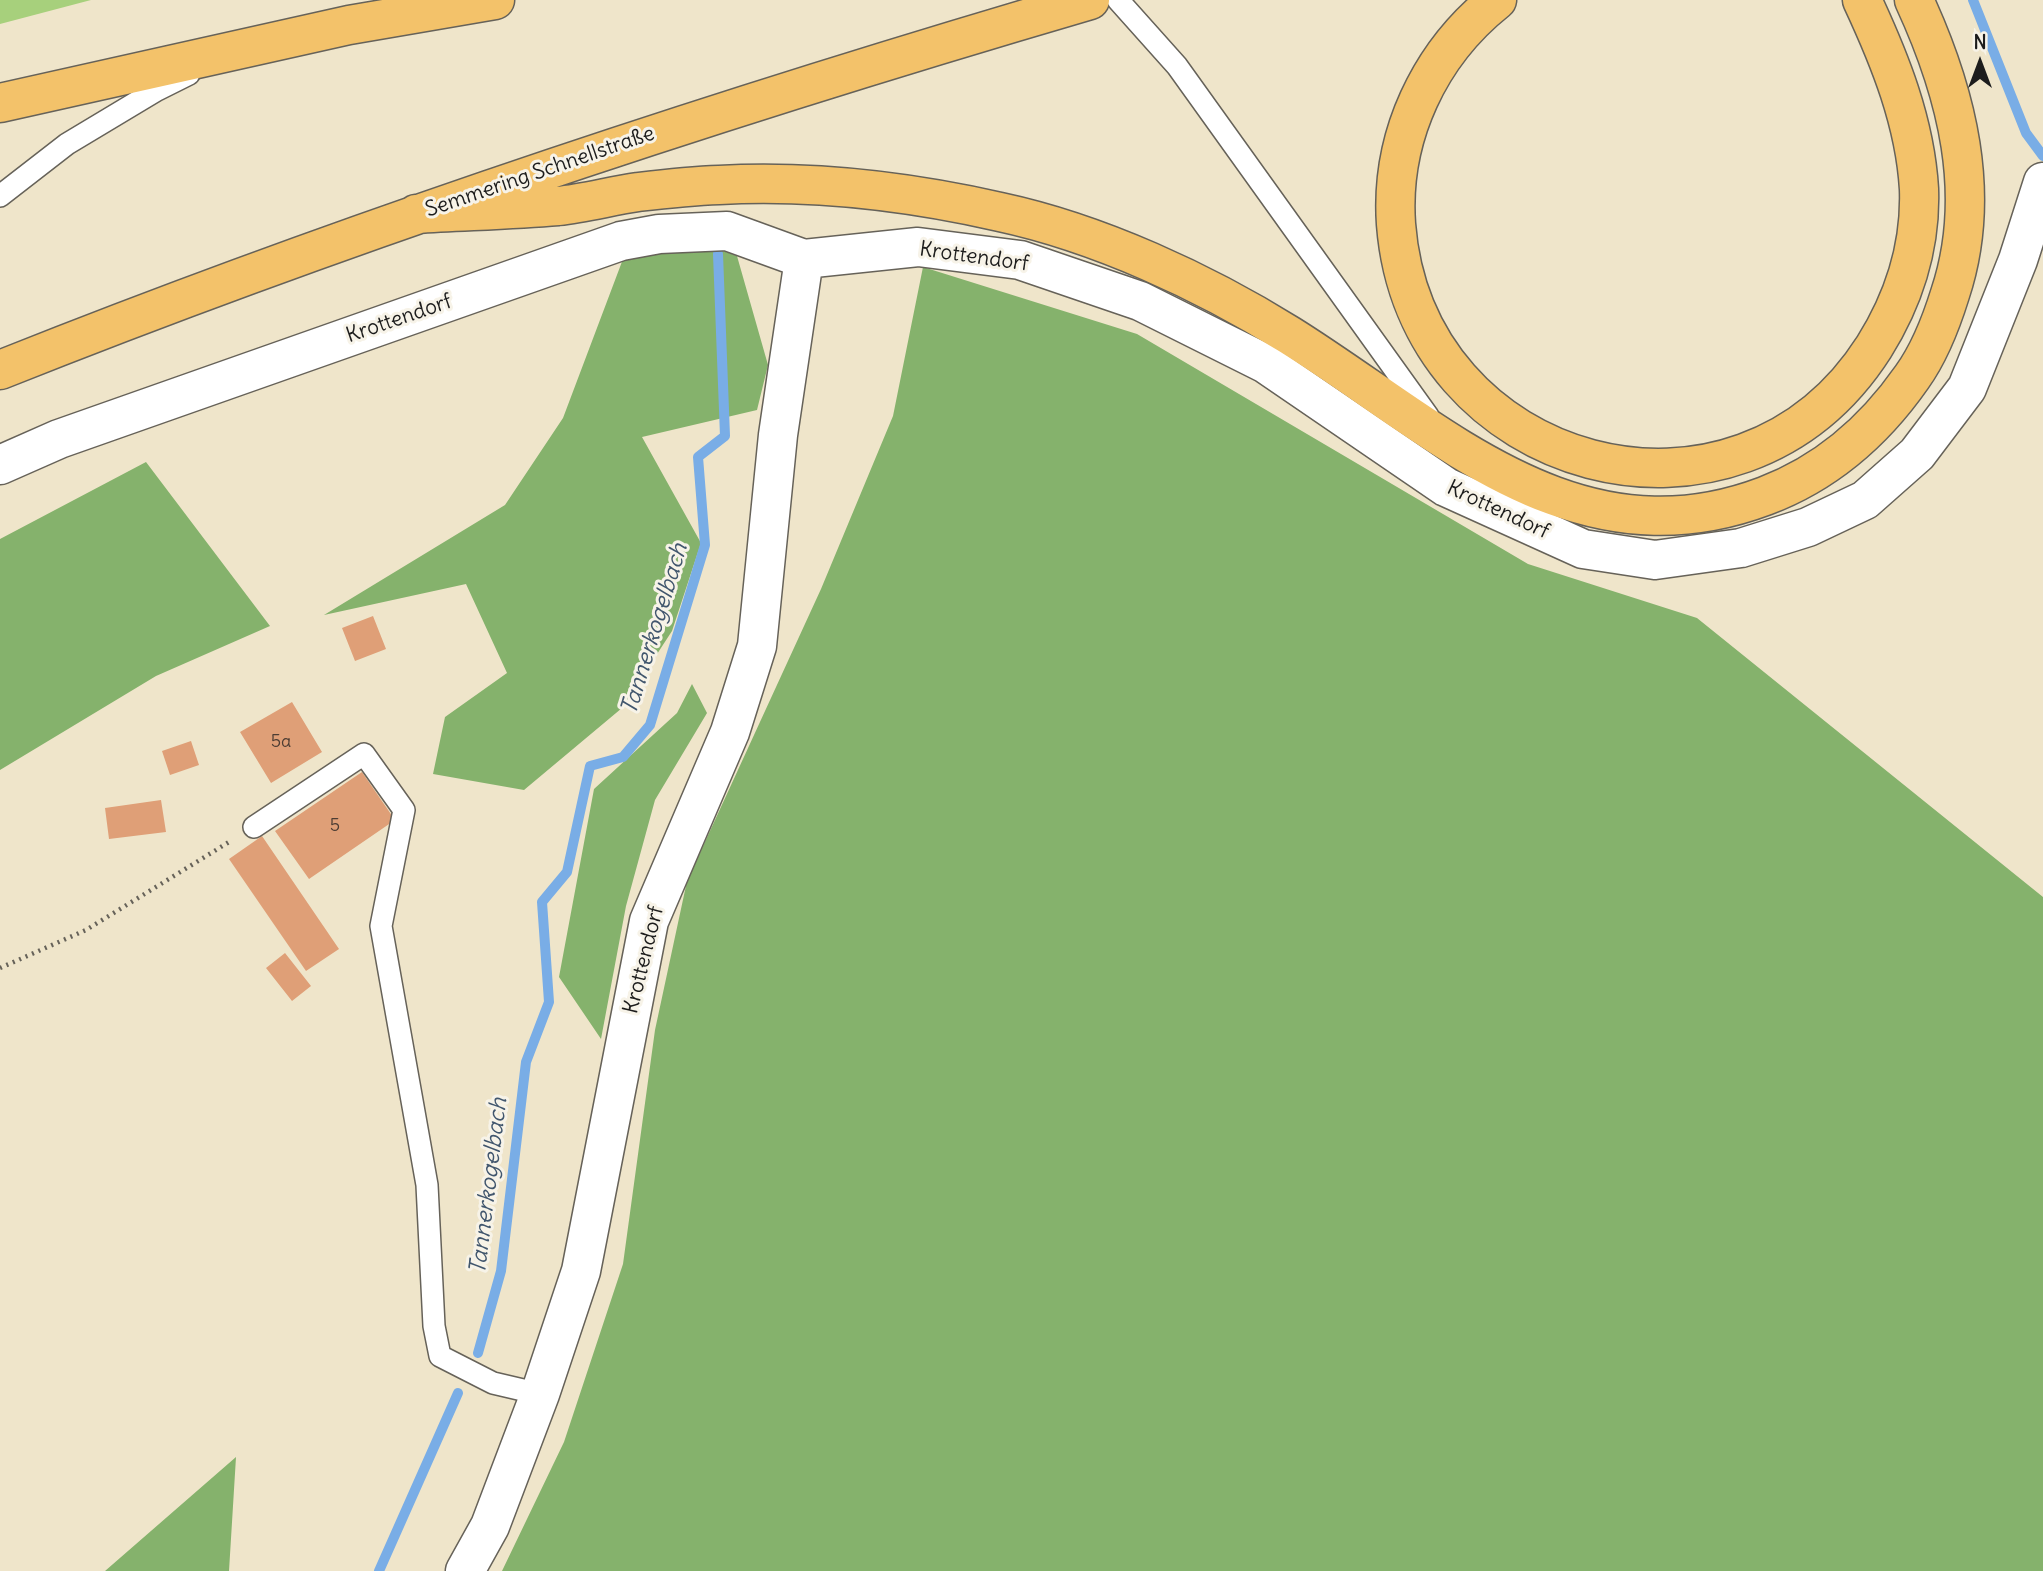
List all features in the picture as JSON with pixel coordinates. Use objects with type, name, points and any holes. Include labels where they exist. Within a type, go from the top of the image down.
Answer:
[{"type":"highway","points":[[349,25],[377,0]]},
{"type":"highway","points":[[0,103],[240,47],[495,0]]},
{"type":"highway","name":"Semmering Schnellstraße","points":[[0,370],[416,214],[712,114],[1090,0]]},
{"type":"highway","points":[[1497,0],[1450,45],[1424,84],[1409,120],[1400,162],[1395,209],[1398,253],[1408,293],[1427,335],[1456,377],[1487,405],[1531,435],[1571,454],[1610,464],[1652,470],[1727,460],[1767,443],[1806,421],[1863,364],[1888,325],[1906,285],[1916,240],[1919,190],[1913,142],[1902,97],[1885,47],[1862,0]]},
{"type":"highway","points":[[416,214],[562,205],[640,192],[716,185],[790,183],[861,187],[1007,213],[1076,234],[1153,263],[1222,296],[1288,334],[1444,439],[1509,477],[1563,500],[1605,512],[1647,517],[1691,516],[1737,507],[1779,491],[1824,466],[1861,437],[1895,401],[1926,354],[1942,322],[1959,269],[1965,226],[1965,178],[1960,135],[1949,90],[1930,34],[1914,0]]},
{"type":"street","name":"Krottendorf","points":[[0,466],[60,439],[621,241],[659,234],[727,231],[804,260],[918,247],[1020,260],[1140,301],[1266,364],[1446,487],[1583,550],[1655,560],[1741,548],[1808,527],[1866,500],[1917,454],[1967,388],[2018,260],[2043,182]]},
{"type":"street","name":"Krottendorf","points":[[465,1571],[490,1526],[540,1394],[581,1271],[649,921],[730,732],[757,646],[778,435],[804,260]]},
{"type":"lane","points":[[1118,0],[1177,66],[1444,439]]},
{"type":"lane","points":[[0,196],[67,144],[157,90],[240,47]]},
{"type":"lane","points":[[254,827],[364,754],[404,810],[381,926],[427,1185],[434,1326],[440,1356],[493,1383],[540,1394]]},
{"type":"path","points":[[0,968],[86,930],[254,827]]},
{"type":"green space","points":[[0,0],[91,0],[0,24]]},
{"type":"green space","points":[[712,247],[737,256],[768,365],[757,410],[642,437],[701,543],[672,631],[622,708],[524,790],[433,774],[445,717],[507,673],[466,584],[324,615],[505,505],[563,418],[623,259]]},
{"type":"green space","points":[[923,267],[1137,334],[1528,564],[1697,618],[2043,897],[2043,1571],[502,1571],[564,1442],[623,1264],[655,1030],[687,881],[821,589],[893,416]]},
{"type":"green space","points":[[146,462],[270,626],[156,676],[0,770],[0,539]]},
{"type":"green space","points":[[692,684],[707,713],[655,800],[626,906],[601,1039],[559,977],[594,789],[677,713]]},
{"type":"green space","points":[[236,1457],[229,1571],[105,1571]]},
{"type":"building","points":[[373,616],[386,649],[355,661],[342,628]]},
{"type":"building","points":[[292,702],[322,752],[271,783],[240,732]]},
{"type":"building","points":[[191,741],[199,765],[170,775],[162,751]]},
{"type":"building","points":[[362,772],[395,820],[309,879],[275,831]]},
{"type":"building","points":[[161,800],[166,832],[109,839],[105,808]]},
{"type":"building","points":[[262,836],[339,949],[306,971],[229,859]]},
{"type":"building","points":[[285,953],[311,986],[292,1001],[266,968]]},
{"type":"waterway","points":[[1973,0],[2026,133],[2043,156]]},
{"type":"waterway","name":"Tannerkogelbach","points":[[478,1353],[501,1271],[526,1062],[549,1002],[542,902],[567,872],[590,766],[623,757],[650,725],[705,545],[698,457],[725,436],[718,254]]},
{"type":"waterway","name":"Tannerkogelbach","points":[[379,1571],[458,1393]]}]
